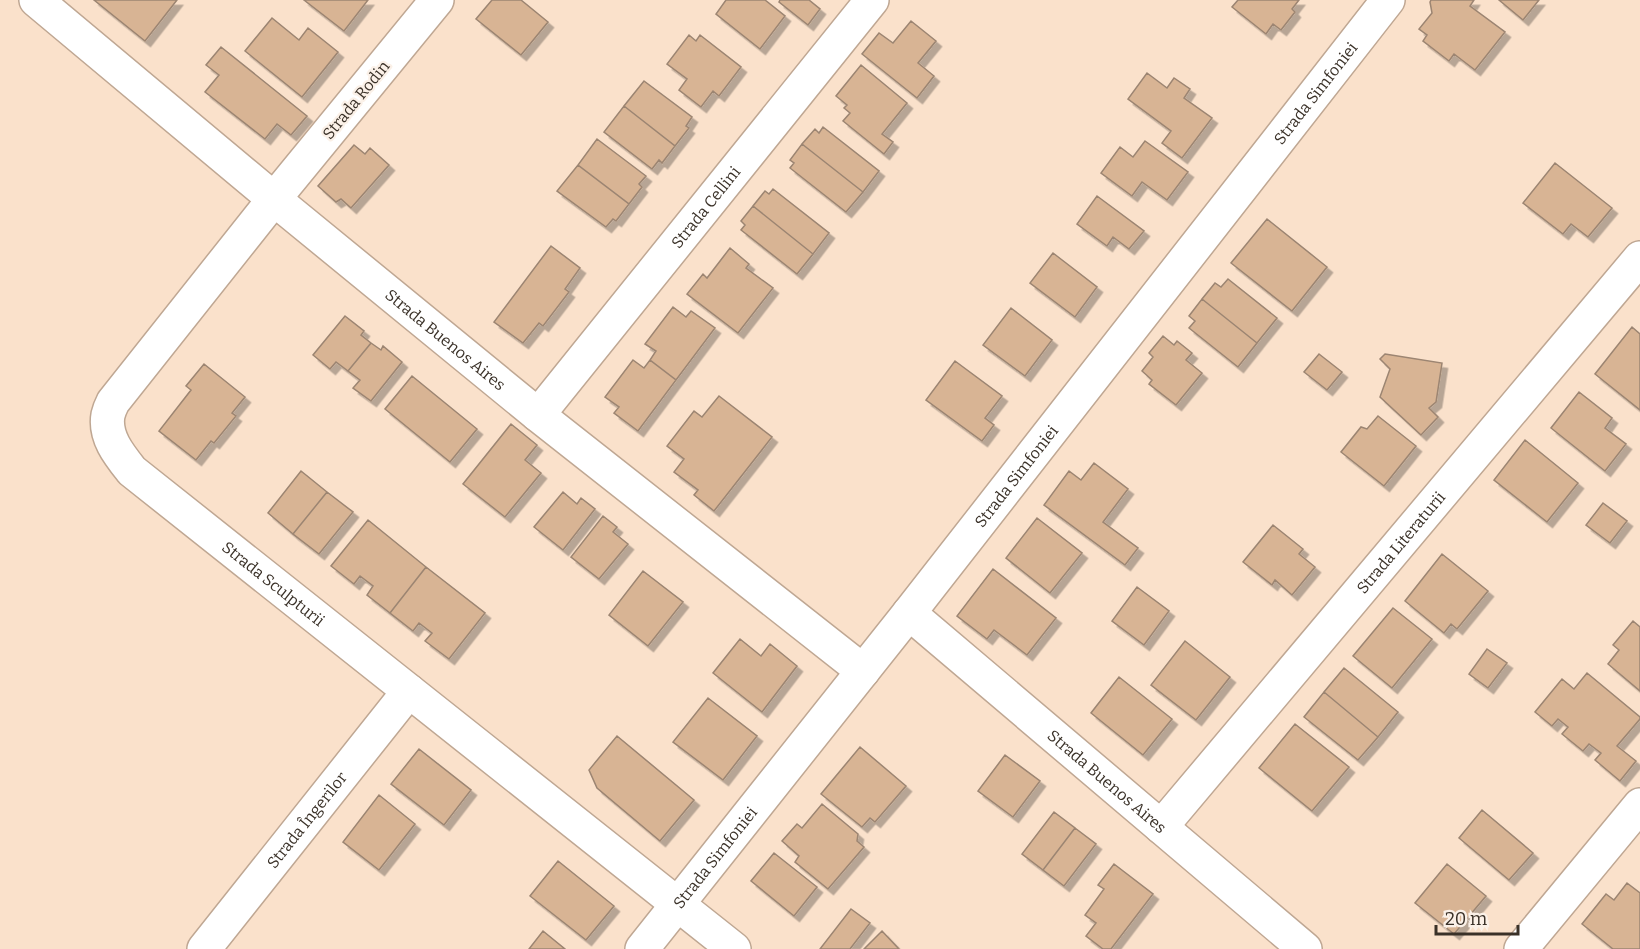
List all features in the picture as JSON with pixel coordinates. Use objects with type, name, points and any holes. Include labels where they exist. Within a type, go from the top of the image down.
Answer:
[{"type":"street","name":"Strada Buenos Aires","points":[[36,0],[274,200],[538,415],[863,671]]},
{"type":"street","name":"Strada Rodin","points":[[274,200],[437,0]]},
{"type":"street","name":"Strada Cellini","points":[[538,415],[872,0]]},
{"type":"street","name":"Strada Simfoniei","points":[[642,949],[909,613],[1388,0]]},
{"type":"street","name":"Strada Sculpturii","points":[[274,200],[113,402],[108,416],[108,430],[116,450],[132,471],[734,949]]},
{"type":"street","name":"Strada Literaturii","points":[[1161,827],[1640,258]]},
{"type":"street","name":"Strada Buenos Aires","points":[[909,613],[1305,949]]},
{"type":"street","name":"Strada Îngerilor","points":[[204,949],[409,691]]},
{"type":"street","points":[[1521,949],[1640,805]]},
{"type":"building","points":[[94,0],[177,0],[145,41]]},
{"type":"building","points":[[304,0],[368,0],[344,31]]},
{"type":"building","points":[[492,0],[521,0],[548,22],[521,55],[476,19]]},
{"type":"building","points":[[726,0],[765,0],[785,16],[760,49],[716,14]]},
{"type":"building","points":[[780,0],[809,0],[820,9],[808,25],[779,2]]},
{"type":"building","points":[[1238,0],[1299,0],[1292,9],[1295,12],[1281,30],[1273,24],[1266,34],[1232,7]]},
{"type":"building","points":[[1431,0],[1474,0],[1470,6],[1505,32],[1475,70],[1454,54],[1449,61],[1423,41],[1427,35],[1419,29],[1432,13]]},
{"type":"building","points":[[1499,0],[1539,0],[1523,20]]},
{"type":"building","points":[[272,18],[299,40],[308,28],[338,52],[302,97],[245,51]]},
{"type":"building","points":[[911,21],[936,41],[918,63],[934,76],[917,98],[862,54],[879,33],[893,43]]},
{"type":"building","points":[[689,35],[696,41],[700,35],[741,67],[719,96],[713,91],[701,107],[679,90],[687,79],[667,64]]},
{"type":"building","points":[[221,47],[307,116],[291,135],[277,124],[265,139],[205,92],[219,75],[206,65]]},
{"type":"building","points":[[861,65],[907,103],[882,134],[893,142],[884,154],[843,121],[850,113],[844,108],[847,105],[836,96]]},
{"type":"building","points":[[1147,73],[1167,88],[1174,78],[1190,89],[1184,98],[1212,118],[1182,158],[1162,143],[1171,131],[1128,99]]},
{"type":"building","points":[[644,81],[692,117],[686,126],[689,128],[675,146],[624,106]]},
{"type":"building","points":[[624,106],[675,146],[662,163],[659,160],[652,169],[604,132]]},
{"type":"building","points":[[823,127],[879,171],[863,192],[802,144],[815,129],[819,133]]},
{"type":"building","points":[[597,139],[646,176],[639,184],[642,187],[629,204],[578,165]]},
{"type":"building","points":[[1145,141],[1188,172],[1167,200],[1142,182],[1132,196],[1101,173],[1120,147],[1133,157]]},
{"type":"building","points":[[802,144],[863,192],[846,212],[790,168],[794,163],[790,160]]},
{"type":"building","points":[[354,145],[365,154],[370,148],[389,165],[351,208],[341,199],[336,202],[318,186]]},
{"type":"building","points":[[1555,163],[1612,208],[1588,237],[1571,224],[1563,234],[1523,203]]},
{"type":"building","points":[[578,165],[629,204],[616,221],[613,219],[606,227],[557,191]]},
{"type":"building","points":[[773,189],[829,233],[813,254],[753,206],[765,191],[769,194]]},
{"type":"building","points":[[1097,196],[1144,231],[1129,249],[1113,237],[1107,246],[1077,224]]},
{"type":"building","points":[[753,206],[813,254],[797,274],[741,230],[745,225],[741,221]]},
{"type":"building","points":[[1267,219],[1327,267],[1292,311],[1231,263]]},
{"type":"building","points":[[551,246],[580,268],[565,289],[569,292],[543,326],[539,323],[523,343],[494,322]]},
{"type":"building","points":[[730,248],[749,264],[746,268],[773,288],[738,333],[687,294],[703,274],[707,278]]},
{"type":"building","points":[[1053,253],[1097,287],[1075,317],[1030,283]]},
{"type":"building","points":[[1228,279],[1277,318],[1257,343],[1202,299],[1215,283],[1221,287]]},
{"type":"building","points":[[1202,299],[1257,343],[1238,367],[1189,328],[1195,321],[1189,316]]},
{"type":"building","points":[[673,307],[686,317],[691,311],[715,328],[676,380],[650,360],[656,351],[645,344]]},
{"type":"building","points":[[1011,308],[1052,340],[1025,376],[983,345]]},
{"type":"building","points":[[345,316],[364,331],[361,335],[371,343],[348,371],[336,362],[330,369],[313,355]]},
{"type":"building","points":[[1632,327],[1640,334],[1640,410],[1595,374]]},
{"type":"building","points":[[1163,336],[1174,345],[1177,341],[1192,353],[1186,360],[1202,373],[1176,405],[1149,384],[1152,380],[1142,371],[1153,357],[1149,353]]},
{"type":"building","points":[[371,343],[381,350],[383,346],[402,362],[371,401],[353,388],[360,380],[348,371]]},
{"type":"building","points":[[1319,354],[1342,372],[1327,390],[1304,372]]},
{"type":"building","points":[[1385,354],[1442,363],[1436,402],[1429,408],[1438,417],[1421,435],[1380,397],[1390,369],[1380,359]]},
{"type":"building","points":[[633,360],[644,368],[650,360],[676,380],[638,431],[614,413],[619,407],[605,397]]},
{"type":"building","points":[[955,361],[1002,396],[985,418],[994,425],[982,441],[926,400]]},
{"type":"building","points":[[204,364],[245,397],[232,413],[236,416],[214,443],[211,441],[196,460],[159,431],[191,390],[186,386]]},
{"type":"building","points":[[412,376],[477,429],[450,462],[385,409]]},
{"type":"building","points":[[1579,392],[1612,418],[1605,428],[1626,444],[1605,471],[1551,428]]},
{"type":"building","points":[[719,396],[772,437],[714,511],[694,495],[698,490],[674,472],[684,459],[667,446],[694,411],[702,417]]},
{"type":"building","points":[[1378,416],[1416,446],[1384,486],[1341,452],[1361,427],[1367,429]]},
{"type":"building","points":[[511,424],[537,445],[525,460],[541,473],[505,517],[463,484]]},
{"type":"building","points":[[1525,440],[1578,483],[1547,522],[1494,480]]},
{"type":"building","points":[[1094,463],[1128,489],[1103,522],[1138,548],[1125,565],[1044,505],[1069,471],[1081,480]]},
{"type":"building","points":[[301,471],[327,492],[293,534],[268,513]]},
{"type":"building","points":[[327,492],[353,512],[319,554],[293,534]]},
{"type":"building","points":[[563,492],[577,504],[581,498],[595,509],[563,550],[534,527]]},
{"type":"building","points":[[1603,503],[1627,521],[1610,543],[1586,525]]},
{"type":"building","points":[[603,516],[617,527],[613,532],[628,544],[599,579],[571,557]]},
{"type":"building","points":[[1037,518],[1082,553],[1050,593],[1006,558]]},
{"type":"building","points":[[368,520],[426,567],[390,613],[367,595],[373,586],[360,576],[354,584],[331,566]]},
{"type":"building","points":[[1273,525],[1303,549],[1299,554],[1315,567],[1292,595],[1275,580],[1272,585],[1243,562]]},
{"type":"building","points":[[1442,554],[1488,591],[1457,629],[1451,624],[1444,633],[1405,601]]},
{"type":"building","points":[[426,567],[485,613],[449,659],[425,641],[432,633],[419,623],[413,631],[390,613]]},
{"type":"building","points":[[993,569],[1056,618],[1027,655],[994,630],[987,639],[957,616]]},
{"type":"building","points":[[643,571],[683,602],[648,646],[609,615]]},
{"type":"building","points":[[1137,587],[1169,611],[1144,645],[1112,621]]},
{"type":"building","points":[[1393,608],[1432,639],[1392,688],[1353,656]]},
{"type":"building","points":[[1633,621],[1640,627],[1640,691],[1608,664],[1619,650],[1613,645]]},
{"type":"building","points":[[740,639],[761,656],[770,644],[797,666],[762,712],[713,673]]},
{"type":"building","points":[[1185,641],[1230,677],[1196,720],[1151,685]]},
{"type":"building","points":[[1487,649],[1507,663],[1488,688],[1469,674]]},
{"type":"building","points":[[1344,668],[1398,712],[1378,737],[1324,692]]},
{"type":"building","points":[[1587,673],[1640,717],[1617,746],[1636,761],[1620,781],[1595,760],[1601,753],[1589,744],[1583,751],[1562,734],[1568,727],[1558,719],[1552,726],[1535,712],[1562,679],[1574,689]]},
{"type":"building","points":[[1119,677],[1172,719],[1143,755],[1091,713]]},
{"type":"building","points":[[1324,692],[1378,737],[1358,760],[1304,717]]},
{"type":"building","points":[[708,698],[757,736],[723,780],[673,742]]},
{"type":"building","points":[[1295,724],[1349,767],[1312,811],[1259,768]]},
{"type":"building","points":[[617,736],[694,800],[660,841],[597,788],[589,770]]},
{"type":"building","points":[[860,747],[906,786],[875,822],[870,818],[862,827],[821,794]]},
{"type":"building","points":[[419,749],[471,790],[444,825],[391,784]]},
{"type":"building","points":[[1005,755],[1040,781],[1013,817],[978,791]]},
{"type":"building","points":[[379,795],[415,824],[379,870],[343,842]]},
{"type":"building","points":[[822,804],[858,834],[857,841],[864,847],[828,889],[795,862],[799,856],[782,841],[797,824],[802,828]]},
{"type":"building","points":[[1482,810],[1533,853],[1509,880],[1459,838]]},
{"type":"building","points":[[1054,812],[1075,828],[1043,870],[1022,854]]},
{"type":"building","points":[[1075,828],[1096,844],[1064,886],[1043,870]]},
{"type":"building","points":[[774,853],[817,887],[794,916],[751,881]]},
{"type":"building","points":[[558,861],[614,906],[586,940],[530,896]]},
{"type":"building","points":[[1114,864],[1153,894],[1111,949],[1103,949],[1086,936],[1096,923],[1085,915],[1104,889],[1098,885]]},
{"type":"building","points":[[1447,864],[1486,896],[1454,934],[1415,903]]},
{"type":"building","points":[[1627,883],[1640,893],[1640,949],[1613,949],[1582,924],[1606,894],[1614,900]]},
{"type":"building","points":[[851,909],[870,923],[850,949],[820,949]]},
{"type":"building","points":[[543,931],[565,949],[529,949]]},
{"type":"building","points":[[882,931],[899,949],[864,949]]}]
